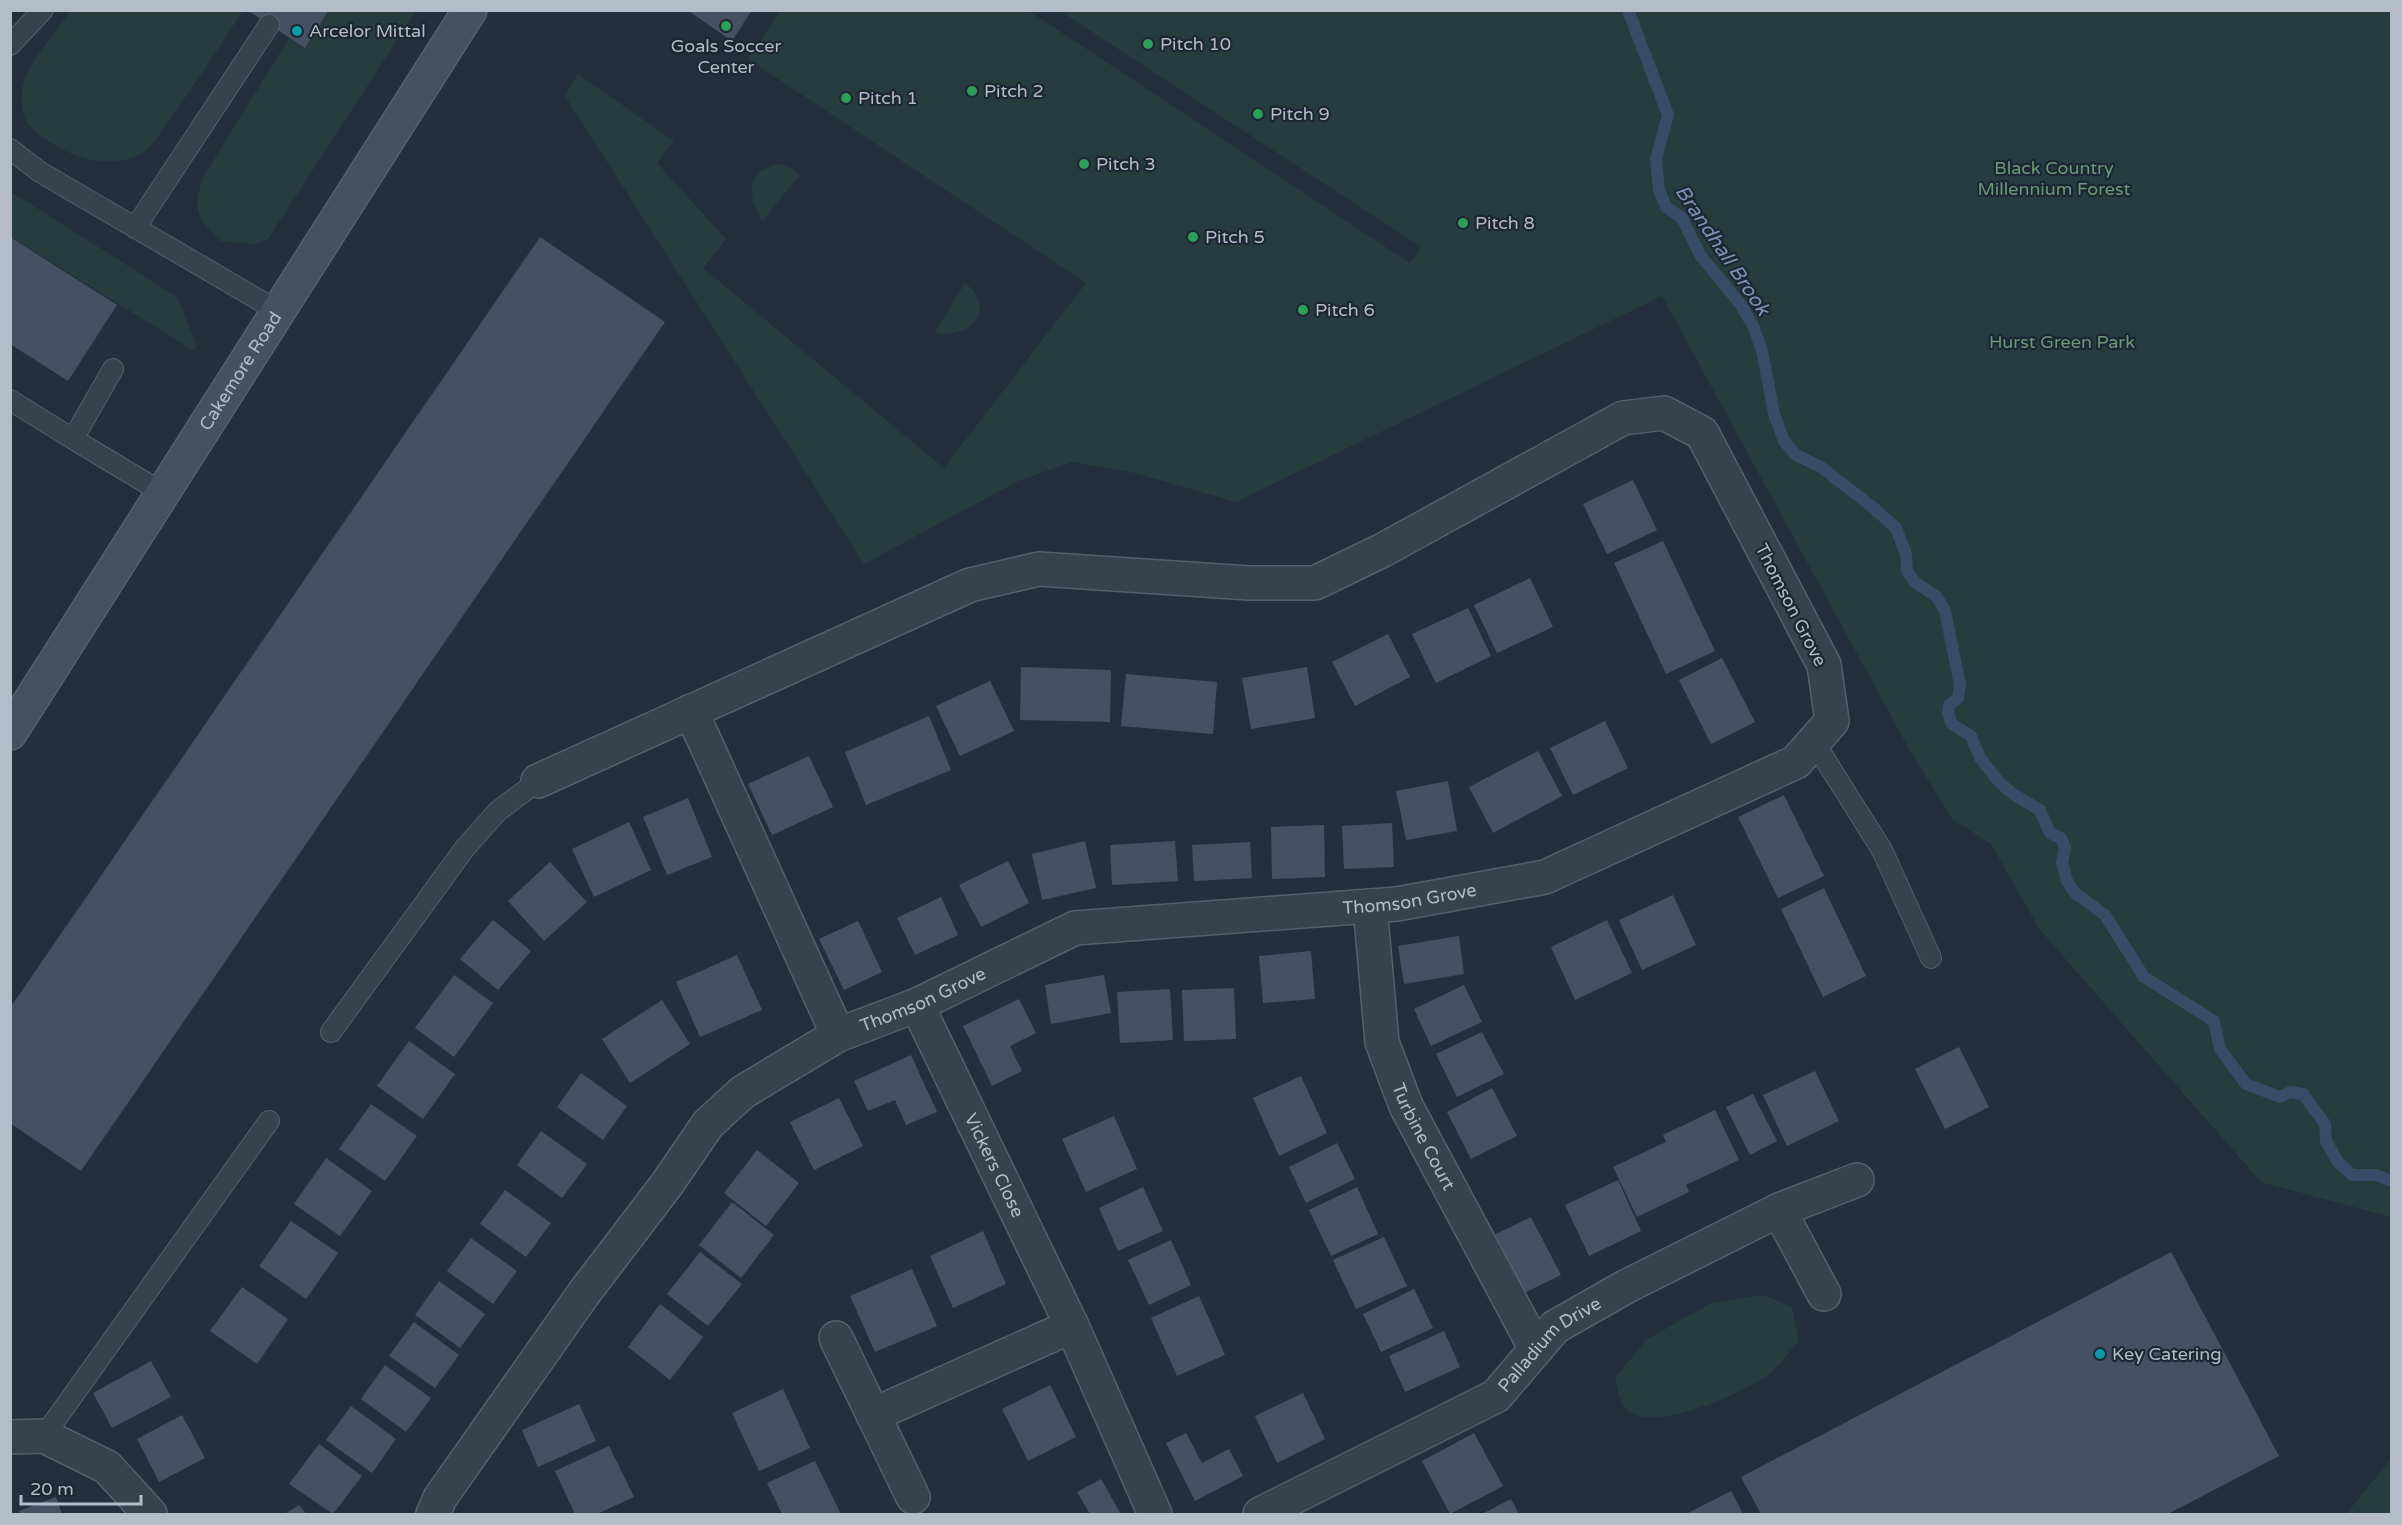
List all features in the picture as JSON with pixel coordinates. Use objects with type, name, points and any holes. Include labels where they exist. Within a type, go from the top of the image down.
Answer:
[{"type":"main road","name":"Cakemore Road","points":[[10,733],[470,10]]},
{"type":"street","name":"Thomson Grove","points":[[432,1515],[440,1498],[584,1293],[667,1185],[708,1124],[743,1092],[838,1035],[917,1005],[1074,928],[1397,904],[1545,877],[1796,762],[1832,721],[1824,665],[1702,433],[1664,413],[1623,418],[1383,550],[1315,583],[1249,584],[1039,569],[970,585],[538,781]]},
{"type":"street","points":[[691,711],[838,1035]]},
{"type":"street","name":"Turbine Court","points":[[1370,906],[1382,1042],[1406,1106],[1536,1349]]},
{"type":"street","name":"Vickers Close","points":[[917,1005],[1072,1326],[1155,1515]]},
{"type":"street","name":"Palladium Drive","points":[[1260,1515],[1496,1396],[1555,1327],[1627,1286],[1779,1210],[1857,1180]]},
{"type":"street","points":[[1779,1210],[1824,1294]]},
{"type":"street","points":[[873,1415],[1072,1326]]},
{"type":"street","points":[[836,1338],[913,1497]]},
{"type":"street","points":[[10,1437],[44,1436],[107,1467],[150,1515]]},
{"type":"lane","points":[[10,45],[44,10]]},
{"type":"lane","points":[[135,228],[269,25]]},
{"type":"lane","points":[[10,149],[40,172],[278,311]]},
{"type":"lane","points":[[73,439],[113,369]]},
{"type":"lane","points":[[10,400],[163,493]]},
{"type":"lane","points":[[1814,742],[1882,850],[1931,958]]},
{"type":"lane","points":[[331,1032],[465,848],[498,811],[538,781]]},
{"type":"lane","points":[[44,1436],[269,1121]]},
{"type":"green space","points":[[70,11],[243,11],[198,80],[147,149],[129,158],[99,161],[69,153],[42,137],[28,124],[22,106],[22,92],[28,72]]},
{"type":"green space","points":[[329,11],[416,11],[268,239],[254,244],[220,241],[200,217],[198,210],[198,194],[205,174],[289,38],[305,48]]},
{"type":"green space","name":"Hurst Green Park","points":[[780,11],[1029,11],[1410,263],[1421,247],[1060,11],[2391,11],[2391,1217],[2261,1182],[2040,930],[1991,844],[1952,819],[1909,749],[1662,296],[1236,502],[1135,473],[1072,462],[1018,481],[864,564],[565,96],[578,74],[674,141],[657,163],[726,239],[703,268],[944,468],[1086,283],[748,59]]},
{"type":"green space","points":[[777,164],[788,166],[800,175],[762,221],[754,203],[752,187],[758,174]]},
{"type":"green space","points":[[10,191],[177,297],[197,345],[194,351],[11,237]]},
{"type":"green space","points":[[965,283],[975,293],[979,303],[976,321],[959,332],[948,334],[935,332]]},
{"type":"green space","points":[[1763,1295],[1792,1307],[1799,1341],[1778,1366],[1764,1378],[1714,1403],[1670,1416],[1650,1417],[1634,1414],[1623,1405],[1615,1378],[1646,1340],[1711,1303]]},
{"type":"green space","points":[[2391,1459],[2391,1514],[2346,1514]]},
{"type":"building","name":"Arcelor Mittal","points":[[247,10],[329,10],[305,48]]},
{"type":"building","name":"Goals Soccer Center","points":[[687,10],[752,10],[732,41]]},
{"type":"building","points":[[10,237],[117,305],[68,381],[10,344]]},
{"type":"building","points":[[540,237],[665,322],[81,1171],[10,1123],[10,1008]]},
{"type":"building","points":[[1633,480],[1657,530],[1607,554],[1583,504]]},
{"type":"building","points":[[1663,541],[1715,651],[1666,674],[1614,563]]},
{"type":"building","points":[[1530,578],[1553,627],[1497,653],[1474,605]]},
{"type":"building","points":[[1468,608],[1491,656],[1436,683],[1412,634]]},
{"type":"building","points":[[1388,634],[1410,677],[1355,706],[1332,662]]},
{"type":"building","points":[[1722,658],[1755,722],[1711,744],[1679,680]]},
{"type":"building","points":[[1021,667],[1111,670],[1110,722],[1020,720]]},
{"type":"building","points":[[1307,667],[1315,718],[1251,729],[1242,678]]},
{"type":"building","points":[[1126,674],[1217,682],[1213,734],[1121,726]]},
{"type":"building","points":[[990,681],[1014,731],[960,756],[936,706]]},
{"type":"building","points":[[929,716],[951,770],[866,805],[845,752]]},
{"type":"building","points":[[1605,721],[1628,768],[1573,795],[1550,748]]},
{"type":"building","points":[[1538,751],[1562,796],[1493,833],[1469,787]]},
{"type":"building","points":[[809,756],[833,807],[772,835],[748,784]]},
{"type":"building","points":[[1448,781],[1457,831],[1406,840],[1396,791]]},
{"type":"building","points":[[1784,795],[1824,876],[1778,898],[1738,817]]},
{"type":"building","points":[[688,798],[712,857],[667,875],[643,817]]},
{"type":"building","points":[[629,822],[651,870],[594,897],[572,849]]},
{"type":"building","points":[[1392,823],[1394,867],[1344,869],[1342,826]]},
{"type":"building","points":[[1324,825],[1325,877],[1272,879],[1271,827]]},
{"type":"building","points":[[1085,841],[1096,888],[1042,900],[1032,854]]},
{"type":"building","points":[[1175,841],[1178,881],[1112,885],[1110,845]]},
{"type":"building","points":[[1250,842],[1252,878],[1194,881],[1192,845]]},
{"type":"building","points":[[1008,861],[1029,903],[981,927],[959,885]]},
{"type":"building","points":[[550,862],[587,902],[544,941],[508,901]]},
{"type":"building","points":[[1824,888],[1866,976],[1823,997],[1781,909]]},
{"type":"building","points":[[1673,895],[1696,945],[1642,970],[1619,920]]},
{"type":"building","points":[[941,897],[958,935],[915,955],[897,918]]},
{"type":"building","points":[[493,920],[531,951],[498,990],[460,959]]},
{"type":"building","points":[[1607,920],[1632,973],[1575,1000],[1551,947]]},
{"type":"building","points":[[858,921],[882,972],[844,990],[819,939]]},
{"type":"building","points":[[1459,936],[1464,974],[1404,984],[1398,946]]},
{"type":"building","points":[[1311,951],[1315,999],[1263,1003],[1259,956]]},
{"type":"building","points":[[737,955],[762,1010],[700,1037],[676,982]]},
{"type":"building","points":[[454,975],[493,1003],[454,1057],[415,1028]]},
{"type":"building","points":[[1104,975],[1111,1013],[1051,1024],[1045,985]]},
{"type":"building","points":[[1464,985],[1482,1022],[1431,1046],[1414,1009]]},
{"type":"building","points":[[1234,988],[1236,1039],[1184,1041],[1182,990]]},
{"type":"building","points":[[1170,989],[1173,1040],[1120,1043],[1117,992]]},
{"type":"building","points":[[1019,999],[1036,1033],[1010,1046],[1022,1071],[992,1086],[963,1026]]},
{"type":"building","points":[[662,1000],[690,1044],[630,1083],[602,1039]]},
{"type":"building","points":[[1482,1032],[1504,1074],[1457,1097],[1436,1054]]},
{"type":"building","points":[[409,1041],[455,1074],[423,1119],[377,1086]]},
{"type":"building","points":[[1959,1047],[1989,1107],[1945,1129],[1915,1069]]},
{"type":"building","points":[[911,1055],[937,1112],[906,1125],[895,1100],[868,1111],[854,1081]]},
{"type":"building","points":[[1815,1071],[1839,1121],[1787,1146],[1763,1095]]},
{"type":"building","points":[[581,1073],[627,1106],[603,1140],[557,1107]]},
{"type":"building","points":[[1301,1076],[1327,1133],[1279,1156],[1253,1098]]},
{"type":"building","points":[[1492,1088],[1517,1136],[1471,1159],[1447,1112]]},
{"type":"building","points":[[1753,1094],[1777,1141],[1750,1155],[1726,1107]]},
{"type":"building","points":[[839,1098],[863,1146],[814,1170],[790,1122]]},
{"type":"building","points":[[371,1104],[417,1136],[385,1181],[339,1149]]},
{"type":"building","points":[[1715,1110],[1739,1160],[1686,1185],[1689,1192],[1637,1217],[1613,1167],[1666,1142],[1663,1135]]},
{"type":"building","points":[[1114,1116],[1137,1169],[1086,1192],[1062,1139]]},
{"type":"building","points":[[541,1131],[587,1164],[562,1198],[517,1165]]},
{"type":"building","points":[[1337,1143],[1355,1179],[1306,1203],[1289,1167]]},
{"type":"building","points":[[757,1150],[799,1183],[766,1226],[724,1193]]},
{"type":"building","points":[[326,1158],[372,1191],[340,1236],[294,1204]]},
{"type":"building","points":[[1618,1180],[1641,1231],[1589,1256],[1565,1205]]},
{"type":"building","points":[[1143,1187],[1163,1231],[1118,1251],[1099,1208]]},
{"type":"building","points":[[1357,1187],[1378,1234],[1331,1256],[1309,1210]]},
{"type":"building","points":[[505,1190],[551,1223],[526,1257],[480,1224]]},
{"type":"building","points":[[732,1202],[774,1235],[741,1278],[699,1245]]},
{"type":"building","points":[[1531,1217],[1561,1275],[1524,1293],[1494,1235]]},
{"type":"building","points":[[291,1221],[338,1253],[306,1299],[259,1266]]},
{"type":"building","points":[[983,1231],[1006,1284],[953,1308],[930,1256]]},
{"type":"building","points":[[1384,1237],[1407,1286],[1356,1309],[1333,1260]]},
{"type":"building","points":[[471,1238],[517,1271],[493,1304],[447,1271]]},
{"type":"building","points":[[1171,1240],[1191,1285],[1149,1305],[1128,1260]]},
{"type":"building","points":[[700,1252],[742,1284],[708,1326],[667,1294]]},
{"type":"building","name":"Key Catering","points":[[2171,1252],[2279,1456],[2168,1514],[1761,1514],[1741,1477]]},
{"type":"building","points":[[912,1269],[937,1326],[875,1352],[850,1296]]},
{"type":"building","points":[[439,1281],[485,1314],[460,1348],[415,1315]]},
{"type":"building","points":[[242,1287],[288,1319],[257,1364],[210,1331]]},
{"type":"building","points":[[1414,1289],[1433,1328],[1381,1352],[1363,1314]]},
{"type":"building","points":[[1199,1296],[1225,1355],[1177,1376],[1151,1318]]},
{"type":"building","points":[[660,1304],[703,1337],[670,1380],[628,1347]]},
{"type":"building","points":[[414,1322],[459,1355],[435,1388],[389,1356]]},
{"type":"building","points":[[1444,1331],[1460,1367],[1405,1392],[1389,1356]]},
{"type":"building","points":[[151,1361],[171,1397],[112,1428],[93,1393]]},
{"type":"building","points":[[385,1365],[431,1398],[406,1432],[361,1399]]},
{"type":"building","points":[[1050,1385],[1076,1437],[1028,1461],[1002,1409]]},
{"type":"building","points":[[783,1389],[810,1448],[759,1471],[732,1413]]},
{"type":"building","points":[[1303,1393],[1325,1439],[1277,1463],[1255,1416]]},
{"type":"building","points":[[579,1404],[596,1441],[538,1467],[522,1430]]},
{"type":"building","points":[[351,1406],[396,1439],[372,1473],[326,1440]]},
{"type":"building","points":[[182,1415],[205,1458],[159,1482],[137,1439]]},
{"type":"building","points":[[1186,1433],[1202,1463],[1229,1449],[1243,1476],[1195,1501],[1166,1443]]},
{"type":"building","points":[[1474,1433],[1503,1486],[1450,1514],[1422,1461]]},
{"type":"building","points":[[319,1444],[362,1476],[333,1514],[289,1484]]},
{"type":"building","points":[[609,1446],[634,1497],[597,1514],[575,1514],[555,1471]]},
{"type":"building","points":[[815,1461],[841,1514],[782,1514],[767,1483]]},
{"type":"building","points":[[1101,1479],[1121,1514],[1090,1514],[1077,1492]]},
{"type":"building","points":[[1731,1491],[1743,1514],[1686,1514]]},
{"type":"building","points":[[56,1497],[62,1514],[20,1514],[19,1511]]},
{"type":"building","points":[[1511,1499],[1519,1514],[1482,1514]]},
{"type":"building","points":[[299,1505],[306,1514],[285,1514]]},
{"type":"waterway","name":"Brandhall Brook","points":[[1628,10],[1668,115],[1656,159],[1659,189],[1666,207],[1682,218],[1700,255],[1741,305],[1753,326],[1762,350],[1774,414],[1784,441],[1796,455],[1821,467],[1896,528],[1906,554],[1907,571],[1915,582],[1937,597],[1945,611],[1960,685],[1958,698],[1949,705],[1948,713],[1952,724],[1971,736],[1980,758],[2000,783],[2013,794],[2040,810],[2050,833],[2061,838],[2065,848],[2062,862],[2067,881],[2075,893],[2105,915],[2144,977],[2214,1021],[2220,1049],[2246,1084],[2280,1097],[2290,1092],[2303,1094],[2325,1124],[2326,1141],[2338,1162],[2352,1175],[2376,1175],[2392,1181]]},
{"type":"place","name":"Goals Soccer Center","points":[[726,26]]},
{"type":"place","name":"Arcelor Mittal","points":[[297,31]]},
{"type":"place","name":"Pitch 10","points":[[1148,44]]},
{"type":"place","name":"Pitch 2","points":[[972,91]]},
{"type":"place","name":"Pitch 1","points":[[846,98]]},
{"type":"place","name":"Pitch 9","points":[[1258,114]]},
{"type":"place","name":"Pitch 3","points":[[1084,164]]},
{"type":"place","name":"Pitch 8","points":[[1463,223]]},
{"type":"place","name":"Pitch 5","points":[[1193,237]]},
{"type":"place","name":"Pitch 6","points":[[1303,310]]},
{"type":"place","name":"Key Catering","points":[[2100,1354]]},
{"type":"park label","name":"Black Country Millennium Forest","points":[[2054,178]]}]
